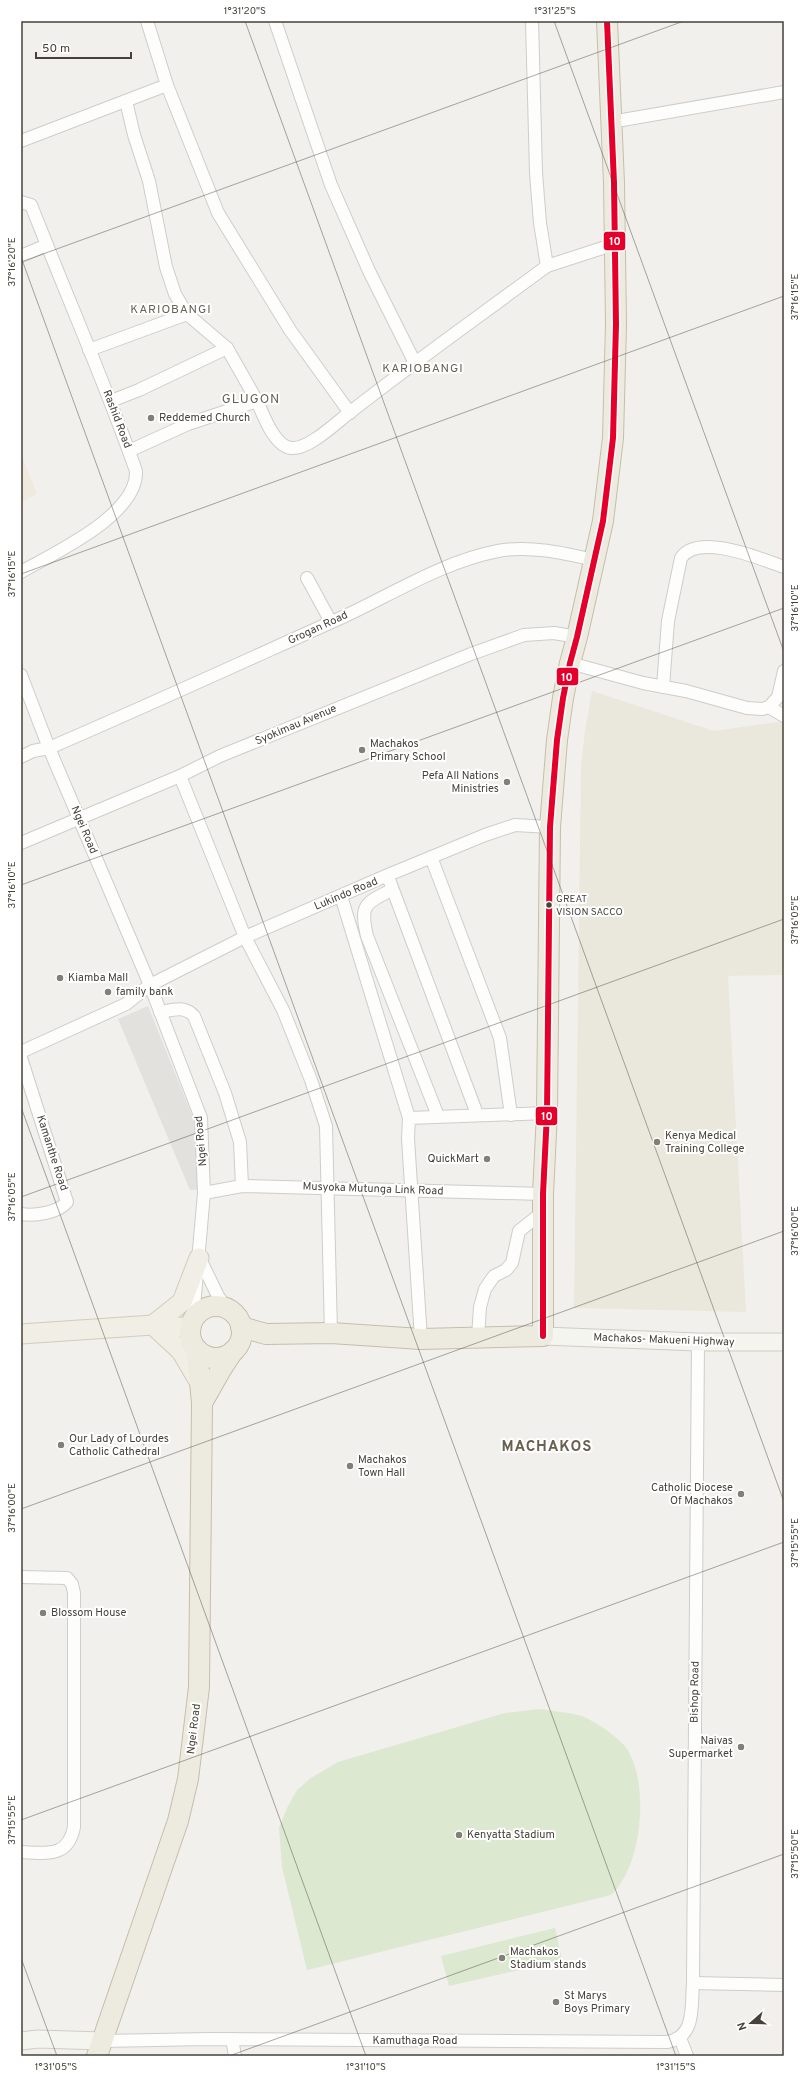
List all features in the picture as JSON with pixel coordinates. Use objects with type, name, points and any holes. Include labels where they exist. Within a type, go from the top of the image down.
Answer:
[{"type":"highway","points":[[241,1326],[266,1334],[332,1333],[421,1339],[544,1336],[543,1203],[547,1113],[550,827],[557,740],[570,663],[604,522],[613,438],[616,324],[615,244],[607,21]]},
{"type":"highway","points":[[201,1394],[236,1349],[242,1336],[241,1326],[236,1315],[225,1307],[217,1305],[201,1310],[192,1323],[190,1336],[196,1350],[210,1357],[217,1358],[226,1356],[236,1349],[266,1334]]},
{"type":"highway","name":"Ngei Road","points":[[100,2048],[178,1821],[188,1779],[199,1687],[201,1394],[196,1350]]},
{"type":"main road","points":[[153,1325],[182,1302],[200,1258]]},
{"type":"main road","points":[[21,1334],[192,1323]]},
{"type":"main road","points":[[153,1325],[181,1351],[201,1394]]},
{"type":"main road","name":"Machakos- Makueni Highway","points":[[544,1336],[698,1342],[784,1342]]},
{"type":"main road","points":[[21,2041],[38,2039],[100,2048]]},
{"type":"street","points":[[147,21],[167,85],[218,213],[290,330],[350,412]]},
{"type":"street","points":[[275,21],[331,185],[368,271],[414,361]]},
{"type":"street","points":[[532,21],[536,173],[540,223],[547,266]]},
{"type":"street","points":[[21,141],[167,85]]},
{"type":"street","points":[[611,122],[784,92]]},
{"type":"street","points":[[126,101],[148,182],[166,266],[175,294],[187,314],[227,348],[257,401],[268,426],[281,445],[289,448],[297,448],[307,444],[414,361],[547,266],[615,244]]},
{"type":"street","name":"Rashid Road","points":[[21,202],[31,205],[111,401],[136,471],[137,480],[132,493],[94,531],[21,572]]},
{"type":"street","points":[[21,256],[47,245]]},
{"type":"street","points":[[89,350],[187,314]]},
{"type":"street","points":[[111,401],[139,390],[227,348]]},
{"type":"street","points":[[129,451],[188,424],[257,401]]},
{"type":"street","points":[[663,687],[668,621],[681,558],[684,553],[692,549],[712,547],[729,549],[784,567]]},
{"type":"street","name":"Grogan Road","points":[[21,757],[33,751],[49,748],[331,622],[457,562],[498,551],[518,549],[569,554],[594,560]]},
{"type":"street","points":[[307,578],[331,622]]},
{"type":"street","name":"Syokimau Avenue","points":[[21,843],[180,776],[234,750],[471,654],[524,635],[554,633],[577,637]]},
{"type":"street","points":[[570,663],[643,683],[686,691],[747,708],[762,709],[769,707],[778,697],[784,671]]},
{"type":"street","name":"Ngei Road","points":[[21,675],[49,748],[150,985],[201,1118],[204,1193],[200,1258],[192,1323]]},
{"type":"street","points":[[769,707],[784,716]]},
{"type":"street","points":[[180,776],[245,936],[283,1010],[311,1080],[326,1126],[328,1263],[332,1333]]},
{"type":"street","name":"Lukindo Road","points":[[150,985],[245,936],[485,835],[515,826],[550,827]]},
{"type":"street","points":[[431,857],[500,1038],[511,1115]]},
{"type":"street","points":[[388,876],[477,1114]]},
{"type":"street","points":[[392,890],[378,896],[367,905],[363,916],[368,936],[438,1116]]},
{"type":"street","points":[[341,896],[409,1118],[408,1139],[413,1191],[421,1339]]},
{"type":"street","points":[[21,1052],[126,1004],[150,985]]},
{"type":"street","points":[[160,1012],[183,1009],[189,1011],[194,1016],[225,1093],[240,1142],[242,1186]]},
{"type":"street","name":"Kamanthe Road","points":[[21,1058],[67,1202],[58,1209],[29,1215],[21,1214]]},
{"type":"street","points":[[409,1118],[477,1114],[511,1115],[547,1113]]},
{"type":"street","name":"Musyoka Mutunga Link Road","points":[[204,1193],[242,1186],[328,1187],[413,1191],[543,1203]]},
{"type":"street","points":[[478,1337],[480,1307],[486,1288],[494,1276],[506,1270],[512,1263],[519,1231],[543,1203]]},
{"type":"street","name":"Ngei Road","points":[[200,1258],[214,1290],[225,1307]]},
{"type":"street","name":"Bishop Road","points":[[680,2038],[688,2029],[690,2023],[692,1983],[698,1342]]},
{"type":"street","points":[[21,1577],[67,1578],[72,1584],[74,1827],[72,1839],[68,1845],[62,1849],[46,1852],[21,1852]]},
{"type":"street","points":[[692,1983],[784,1984]]},
{"type":"street","points":[[680,2038],[687,2056]]},
{"type":"street","name":"Kamuthaga Road","points":[[100,2048],[232,2039],[667,2042],[680,2038]]},
{"type":"street","points":[[232,2039],[235,2056]]},
{"type":"shaded area","points":[[21,454],[37,494],[21,502]]},
{"type":"shaded area","name":"Kenya Medical Training College","points":[[592,691],[714,731],[784,721],[784,975],[728,976],[746,1312],[574,1308],[581,767],[585,730]]},
{"type":"shaded area","points":[[148,1006],[202,1140],[203,1189],[190,1190],[118,1019]]},
{"type":"green space","name":"Kenyatta Stadium","points":[[539,1709],[578,1715],[597,1724],[618,1739],[627,1749],[634,1764],[639,1783],[640,1804],[636,1846],[630,1865],[622,1882],[611,1895],[307,1970],[282,1867],[279,1828],[287,1808],[297,1790],[311,1778],[338,1762],[505,1713]]},
{"type":"green space","name":"Machakos Stadium stands","points":[[555,1928],[562,1960],[449,1986],[441,1956]]},
{"type":"transit line","name":"10","points":[[543,1336],[543,1194],[547,1113],[550,827],[557,740],[563,698],[603,521],[613,438],[616,324],[614,183],[607,21]]},
{"type":"place","name":"Reddemed Church","points":[[151,418]]},
{"type":"place","name":"Machakos Primary School","points":[[362,750]]},
{"type":"place","name":"Pefa All Nations Ministries","points":[[507,782]]},
{"type":"place","name":"GREAT VISION SACCO","points":[[549,905]]},
{"type":"place","name":"Kiamba Mall","points":[[60,978]]},
{"type":"place","name":"family bank","points":[[108,992]]},
{"type":"place","name":"Kenya Medical Training College","points":[[657,1142]]},
{"type":"place","name":"QuickMart","points":[[487,1159]]},
{"type":"place","name":"Our Lady of Lourdes Catholic Cathedral","points":[[61,1445]]},
{"type":"place","name":"Machakos Town Hall","points":[[350,1466]]},
{"type":"place","name":"Catholic Diocese Of Machakos","points":[[741,1494]]},
{"type":"place","name":"Blossom House","points":[[43,1613]]},
{"type":"place","name":"Naivas Supermarket","points":[[741,1747]]},
{"type":"place","name":"Kenyatta Stadium","points":[[459,1835]]},
{"type":"place","name":"Machakos Stadium stands","points":[[502,1958]]},
{"type":"place","name":"St Marys Boys Primary","points":[[556,2002]]},
{"type":"district","name":"KARIOBANGI","points":[[171,310]]},
{"type":"district","name":"KARIOBANGI","points":[[423,369]]},
{"type":"district","name":"GLUGON","points":[[251,400]]},
{"type":"district","name":"MACHAKOS","points":[[547,1447]]}]
